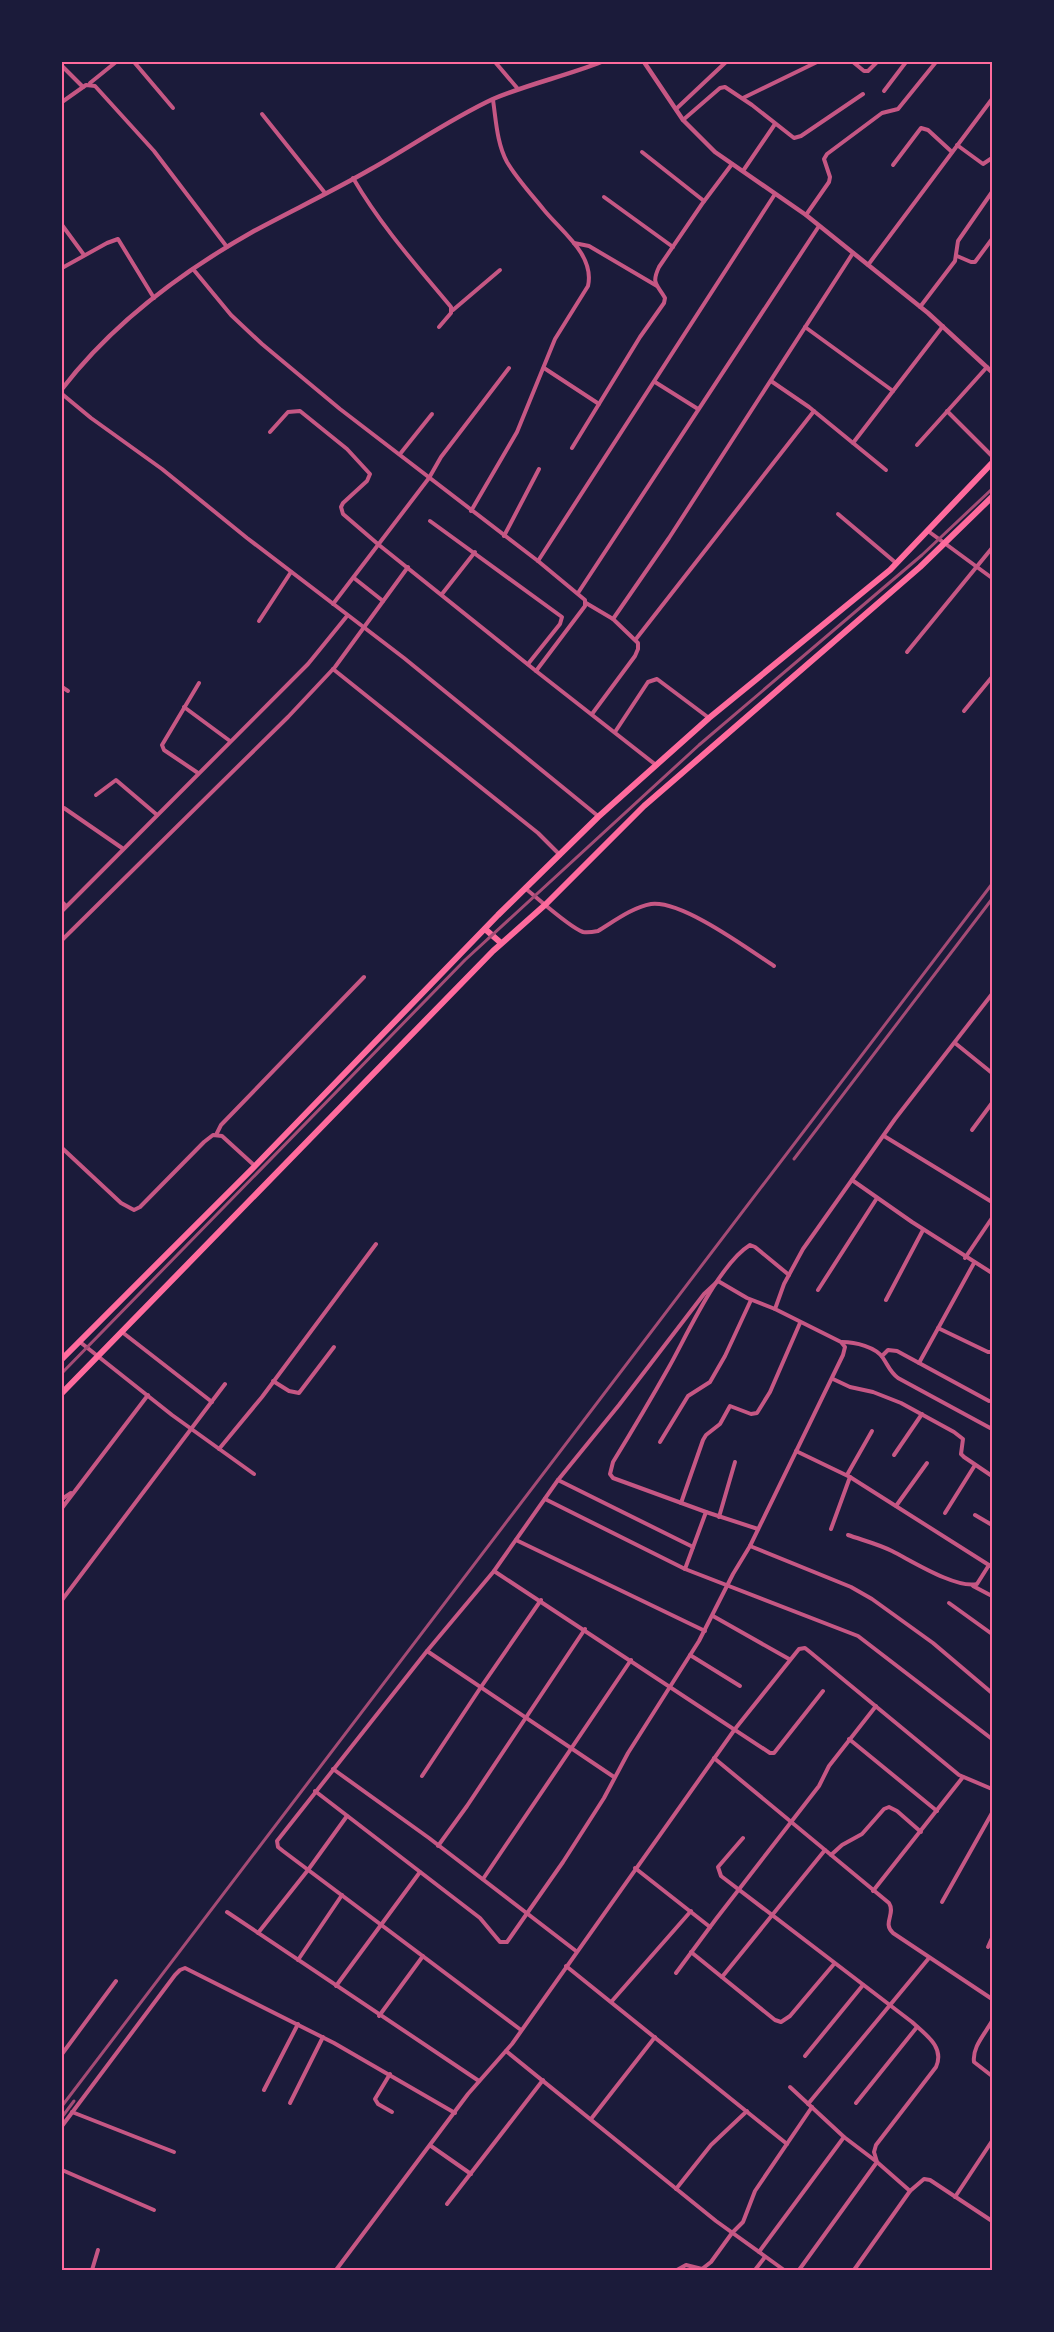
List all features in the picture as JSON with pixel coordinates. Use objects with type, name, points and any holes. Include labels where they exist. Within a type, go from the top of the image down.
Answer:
[{"type":"highway","points":[[62,1359],[598,817],[709,718],[896,564],[993,463]]},
{"type":"highway","points":[[62,1393],[501,943],[546,904],[644,806],[945,543],[993,497]]},
{"type":"highway","points":[[485,929],[501,943]]},
{"type":"street","points":[[62,102],[116,62]]},
{"type":"street","points":[[134,62],[173,108]]},
{"type":"street","points":[[495,62],[518,89]]},
{"type":"street","points":[[62,388],[89,355],[154,298],[227,247],[447,123],[493,100],[518,89],[601,62]]},
{"type":"street","points":[[644,62],[683,120],[715,152],[806,215],[943,326],[993,372]]},
{"type":"street","points":[[676,109],[726,62]]},
{"type":"street","points":[[743,98],[817,62]]},
{"type":"street","points":[[853,62],[864,71],[868,71],[877,62]]},
{"type":"street","points":[[884,91],[906,62]]},
{"type":"street","points":[[806,215],[829,182],[830,177],[824,159],[827,154],[882,113],[898,110],[936,62]]},
{"type":"street","points":[[62,66],[83,87]]},
{"type":"street","points":[[89,84],[94,86],[154,151],[227,247]]},
{"type":"street","points":[[683,120],[720,88],[729,88],[794,138],[801,136],[863,94]]},
{"type":"street","points":[[868,265],[993,99]]},
{"type":"street","points":[[471,511],[517,432],[555,339],[588,286],[589,280],[582,253],[544,210],[507,161],[501,146],[493,100]]},
{"type":"street","points":[[262,114],[325,193]]},
{"type":"street","points":[[743,171],[776,124]]},
{"type":"street","points":[[894,165],[921,128],[928,130],[951,152]]},
{"type":"street","points":[[957,145],[983,164],[993,158]]},
{"type":"street","points":[[642,152],[704,201]]},
{"type":"street","points":[[572,448],[640,337],[664,303],[665,298],[654,277],[704,201],[732,164]]},
{"type":"street","points":[[353,178],[369,206],[397,244],[452,311]]},
{"type":"street","points":[[538,561],[775,194]]},
{"type":"street","points":[[920,307],[945,276],[957,256],[958,241],[992,196]]},
{"type":"street","points":[[604,197],[673,247]]},
{"type":"street","points":[[62,225],[84,255]]},
{"type":"street","points":[[578,592],[819,226]]},
{"type":"street","points":[[62,268],[114,239],[118,239],[154,298]]},
{"type":"street","points":[[957,256],[975,262],[993,239]]},
{"type":"street","points":[[573,243],[589,246],[657,286]]},
{"type":"street","points":[[613,619],[644,576],[852,253]]},
{"type":"street","points":[[193,269],[231,315],[340,409],[578,592],[586,603],[613,619],[636,639],[638,649],[591,714]]},
{"type":"street","points":[[439,327],[452,311],[500,270]]},
{"type":"street","points":[[853,443],[943,326]]},
{"type":"street","points":[[805,327],[893,391]]},
{"type":"street","points":[[917,445],[987,367]]},
{"type":"street","points":[[333,604],[509,368]]},
{"type":"street","points":[[544,368],[599,404]]},
{"type":"street","points":[[771,381],[814,411],[886,470]]},
{"type":"street","points":[[655,382],[698,409]]},
{"type":"street","points":[[62,394],[404,658],[598,817]]},
{"type":"street","points":[[270,432],[288,412],[300,411],[321,426],[369,470],[370,474],[367,481],[343,504],[341,510],[379,544],[656,765]]},
{"type":"street","points":[[636,639],[814,411]]},
{"type":"street","points":[[947,411],[993,456]]},
{"type":"street","points":[[400,454],[432,414]]},
{"type":"street","points":[[504,536],[539,469]]},
{"type":"street","points":[[838,514],[896,564]]},
{"type":"street","points":[[430,521],[562,617],[560,624],[528,664]]},
{"type":"street","points":[[928,531],[993,578]]},
{"type":"street","points":[[907,652],[993,548]]},
{"type":"street","points":[[442,594],[475,552]]},
{"type":"street","points":[[62,940],[288,717],[333,669],[408,567]]},
{"type":"street","points":[[259,621],[291,572]]},
{"type":"street","points":[[354,578],[383,602]]},
{"type":"street","points":[[536,671],[586,603]]},
{"type":"street","points":[[62,910],[308,664],[347,616]]},
{"type":"street","points":[[333,669],[538,833],[561,856]]},
{"type":"street","points":[[964,711],[993,677]]},
{"type":"street","points":[[615,732],[652,679],[657,679],[709,718]]},
{"type":"street","points":[[198,773],[162,746],[199,683]]},
{"type":"street","points":[[62,687],[68,690]]},
{"type":"street","points":[[184,707],[230,741]]},
{"type":"street","points":[[96,795],[116,780],[156,814]]},
{"type":"street","points":[[64,808],[122,848]]},
{"type":"street","points":[[526,889],[573,926],[590,933],[645,905],[666,905],[719,929],[774,966]]},
{"type":"street","points":[[62,902],[66,906]]},
{"type":"street","points":[[216,1135],[221,1125],[364,977]]},
{"type":"street","points":[[775,1309],[777,1299],[803,1249],[884,1136],[993,994]]},
{"type":"street","points":[[954,1043],[993,1073]]},
{"type":"street","points":[[972,1130],[993,1103]]},
{"type":"street","points":[[62,1148],[121,1203],[134,1210],[140,1208],[211,1136],[222,1136],[255,1166]]},
{"type":"street","points":[[884,1136],[993,1202]]},
{"type":"street","points":[[852,1180],[965,1258],[993,1273]]},
{"type":"street","points":[[818,1290],[877,1198]]},
{"type":"street","points":[[965,1258],[993,1218]]},
{"type":"street","points":[[886,1300],[923,1230]]},
{"type":"street","points":[[219,1449],[376,1244]]},
{"type":"street","points":[[521,2030],[308,1870],[277,1844],[315,1791],[494,1571],[558,1480],[620,1406],[704,1294],[718,1281],[744,1249],[750,1245],[755,1247],[789,1275]]},
{"type":"street","points":[[919,1363],[974,1263]]},
{"type":"street","points":[[718,1281],[750,1300],[775,1309],[841,1342],[860,1344],[882,1356],[890,1372],[898,1378],[993,1429]]},
{"type":"street","points":[[718,1281],[611,1467],[610,1474],[613,1478],[758,1529]]},
{"type":"street","points":[[660,1442],[688,1396],[710,1382],[725,1356],[750,1300]]},
{"type":"street","points":[[681,1503],[706,1435],[720,1424],[730,1406],[751,1414],[757,1413],[774,1383],[800,1323]]},
{"type":"street","points":[[938,1328],[988,1352],[993,1352]]},
{"type":"street","points":[[121,1332],[212,1402]]},
{"type":"street","points":[[79,1341],[191,1429],[254,1474]]},
{"type":"street","points":[[315,1791],[480,1918],[500,1942],[507,1942],[604,1798],[614,1777],[705,1631],[833,1378],[843,1355],[844,1347],[841,1342]]},
{"type":"street","points":[[273,1381],[298,1393],[333,1347]]},
{"type":"street","points":[[882,1356],[892,1349],[989,1401]]},
{"type":"street","points":[[833,1378],[849,1387],[883,1395],[960,1436],[963,1439],[961,1454],[993,1476]]},
{"type":"street","points":[[62,1600],[225,1384]]},
{"type":"street","points":[[62,1508],[148,1395]]},
{"type":"street","points":[[894,1455],[922,1414]]},
{"type":"street","points":[[831,1529],[848,1476],[872,1431]]},
{"type":"street","points":[[796,1451],[848,1476],[991,1566],[977,1584],[972,1585]]},
{"type":"street","points":[[719,1516],[735,1462]]},
{"type":"street","points":[[896,1506],[927,1463]]},
{"type":"street","points":[[945,1513],[975,1465]]},
{"type":"street","points":[[558,1480],[693,1547]]},
{"type":"street","points":[[62,1499],[75,1489]]},
{"type":"street","points":[[544,1499],[686,1569],[858,1636],[993,1739]]},
{"type":"street","points":[[686,1569],[706,1512]]},
{"type":"street","points":[[975,1515],[993,1525]]},
{"type":"street","points":[[848,1535],[890,1550],[952,1580],[972,1585],[993,1596]]},
{"type":"street","points":[[516,1540],[705,1631]]},
{"type":"street","points":[[750,1546],[850,1587],[872,1599],[933,1643],[993,1693]]},
{"type":"street","points":[[494,1571],[770,1753],[774,1753],[823,1691]]},
{"type":"street","points":[[422,1776],[541,1600]]},
{"type":"street","points":[[949,1603],[993,1634]]},
{"type":"street","points":[[713,1616],[789,1659]]},
{"type":"street","points":[[438,1846],[585,1629]]},
{"type":"street","points":[[336,2271],[454,2113],[506,2051],[735,1729],[799,1649],[805,1648],[963,1777],[993,1789]]},
{"type":"street","points":[[427,1651],[614,1777]]},
{"type":"street","points":[[690,1655],[740,1686]]},
{"type":"street","points":[[483,1879],[632,1660]]},
{"type":"street","points":[[676,1973],[819,1786],[829,1766],[876,1706]]},
{"type":"street","points":[[849,1739],[937,1811]]},
{"type":"street","points":[[714,1758],[891,1908],[888,1928],[929,1958],[993,1999]]},
{"type":"street","points":[[333,1770],[483,1879],[576,1951]]},
{"type":"street","points":[[873,1891],[963,1777]]},
{"type":"street","points":[[831,1855],[842,1845],[862,1834],[884,1809],[889,1807],[897,1810],[921,1832]]},
{"type":"street","points":[[942,1902],[993,1813]]},
{"type":"street","points":[[258,1933],[347,1816]]},
{"type":"street","points":[[743,1838],[718,1867],[722,1876],[916,2026],[936,2046],[939,2053],[936,2067],[876,2145],[874,2152],[877,2162]]},
{"type":"street","points":[[722,1977],[825,1850]]},
{"type":"street","points":[[635,1869],[710,1927]]},
{"type":"street","points":[[336,1986],[420,1872]]},
{"type":"street","points":[[298,1960],[342,1895]]},
{"type":"street","points":[[612,2001],[691,1911]]},
{"type":"street","points":[[227,1912],[480,2081]]},
{"type":"street","points":[[988,1947],[993,1938]]},
{"type":"street","points":[[692,1952],[781,2022],[790,2016],[834,1964]]},
{"type":"street","points":[[380,2016],[423,1956]]},
{"type":"street","points":[[677,2271],[686,2265],[702,2270],[711,2262],[743,2222],[754,2192],[810,2106],[929,1958]]},
{"type":"street","points":[[566,1966],[787,2144]]},
{"type":"street","points":[[62,2126],[180,1970],[185,1968],[323,2037],[454,2113]]},
{"type":"street","points":[[62,2054],[116,1981]]},
{"type":"street","points":[[805,2056],[863,1985]]},
{"type":"street","points":[[993,2021],[973,2056],[974,2062],[993,2076]]},
{"type":"street","points":[[264,2090],[298,2024]]},
{"type":"street","points":[[856,2103],[916,2026]]},
{"type":"street","points":[[290,2103],[323,2037]]},
{"type":"street","points":[[591,2119],[655,2037]]},
{"type":"street","points":[[506,2051],[676,2189],[784,2271]]},
{"type":"street","points":[[390,2074],[375,2099],[378,2104],[392,2112]]},
{"type":"street","points":[[447,2204],[543,2080]]},
{"type":"street","points":[[790,2086],[844,2137],[910,2191]]},
{"type":"street","points":[[676,2189],[711,2145],[747,2111]]},
{"type":"street","points":[[72,2112],[174,2152]]},
{"type":"street","points":[[759,2252],[844,2137]]},
{"type":"street","points":[[955,2197],[993,2141]]},
{"type":"street","points":[[431,2146],[471,2174]]},
{"type":"street","points":[[799,2271],[877,2162]]},
{"type":"street","points":[[62,2170],[154,2210]]},
{"type":"street","points":[[854,2271],[910,2191],[924,2179],[930,2180],[992,2220]]},
{"type":"street","points":[[92,2271],[98,2250]]},
{"type":"street","points":[[755,2271],[765,2257]]},
{"type":"railway","points":[[62,1373],[465,960],[699,745],[922,555],[992,489]]},
{"type":"railway","points":[[62,2106],[992,884]]},
{"type":"railway","points":[[794,1159],[992,899]]},
{"type":"railway","points":[[62,2117],[74,2101]]}]
